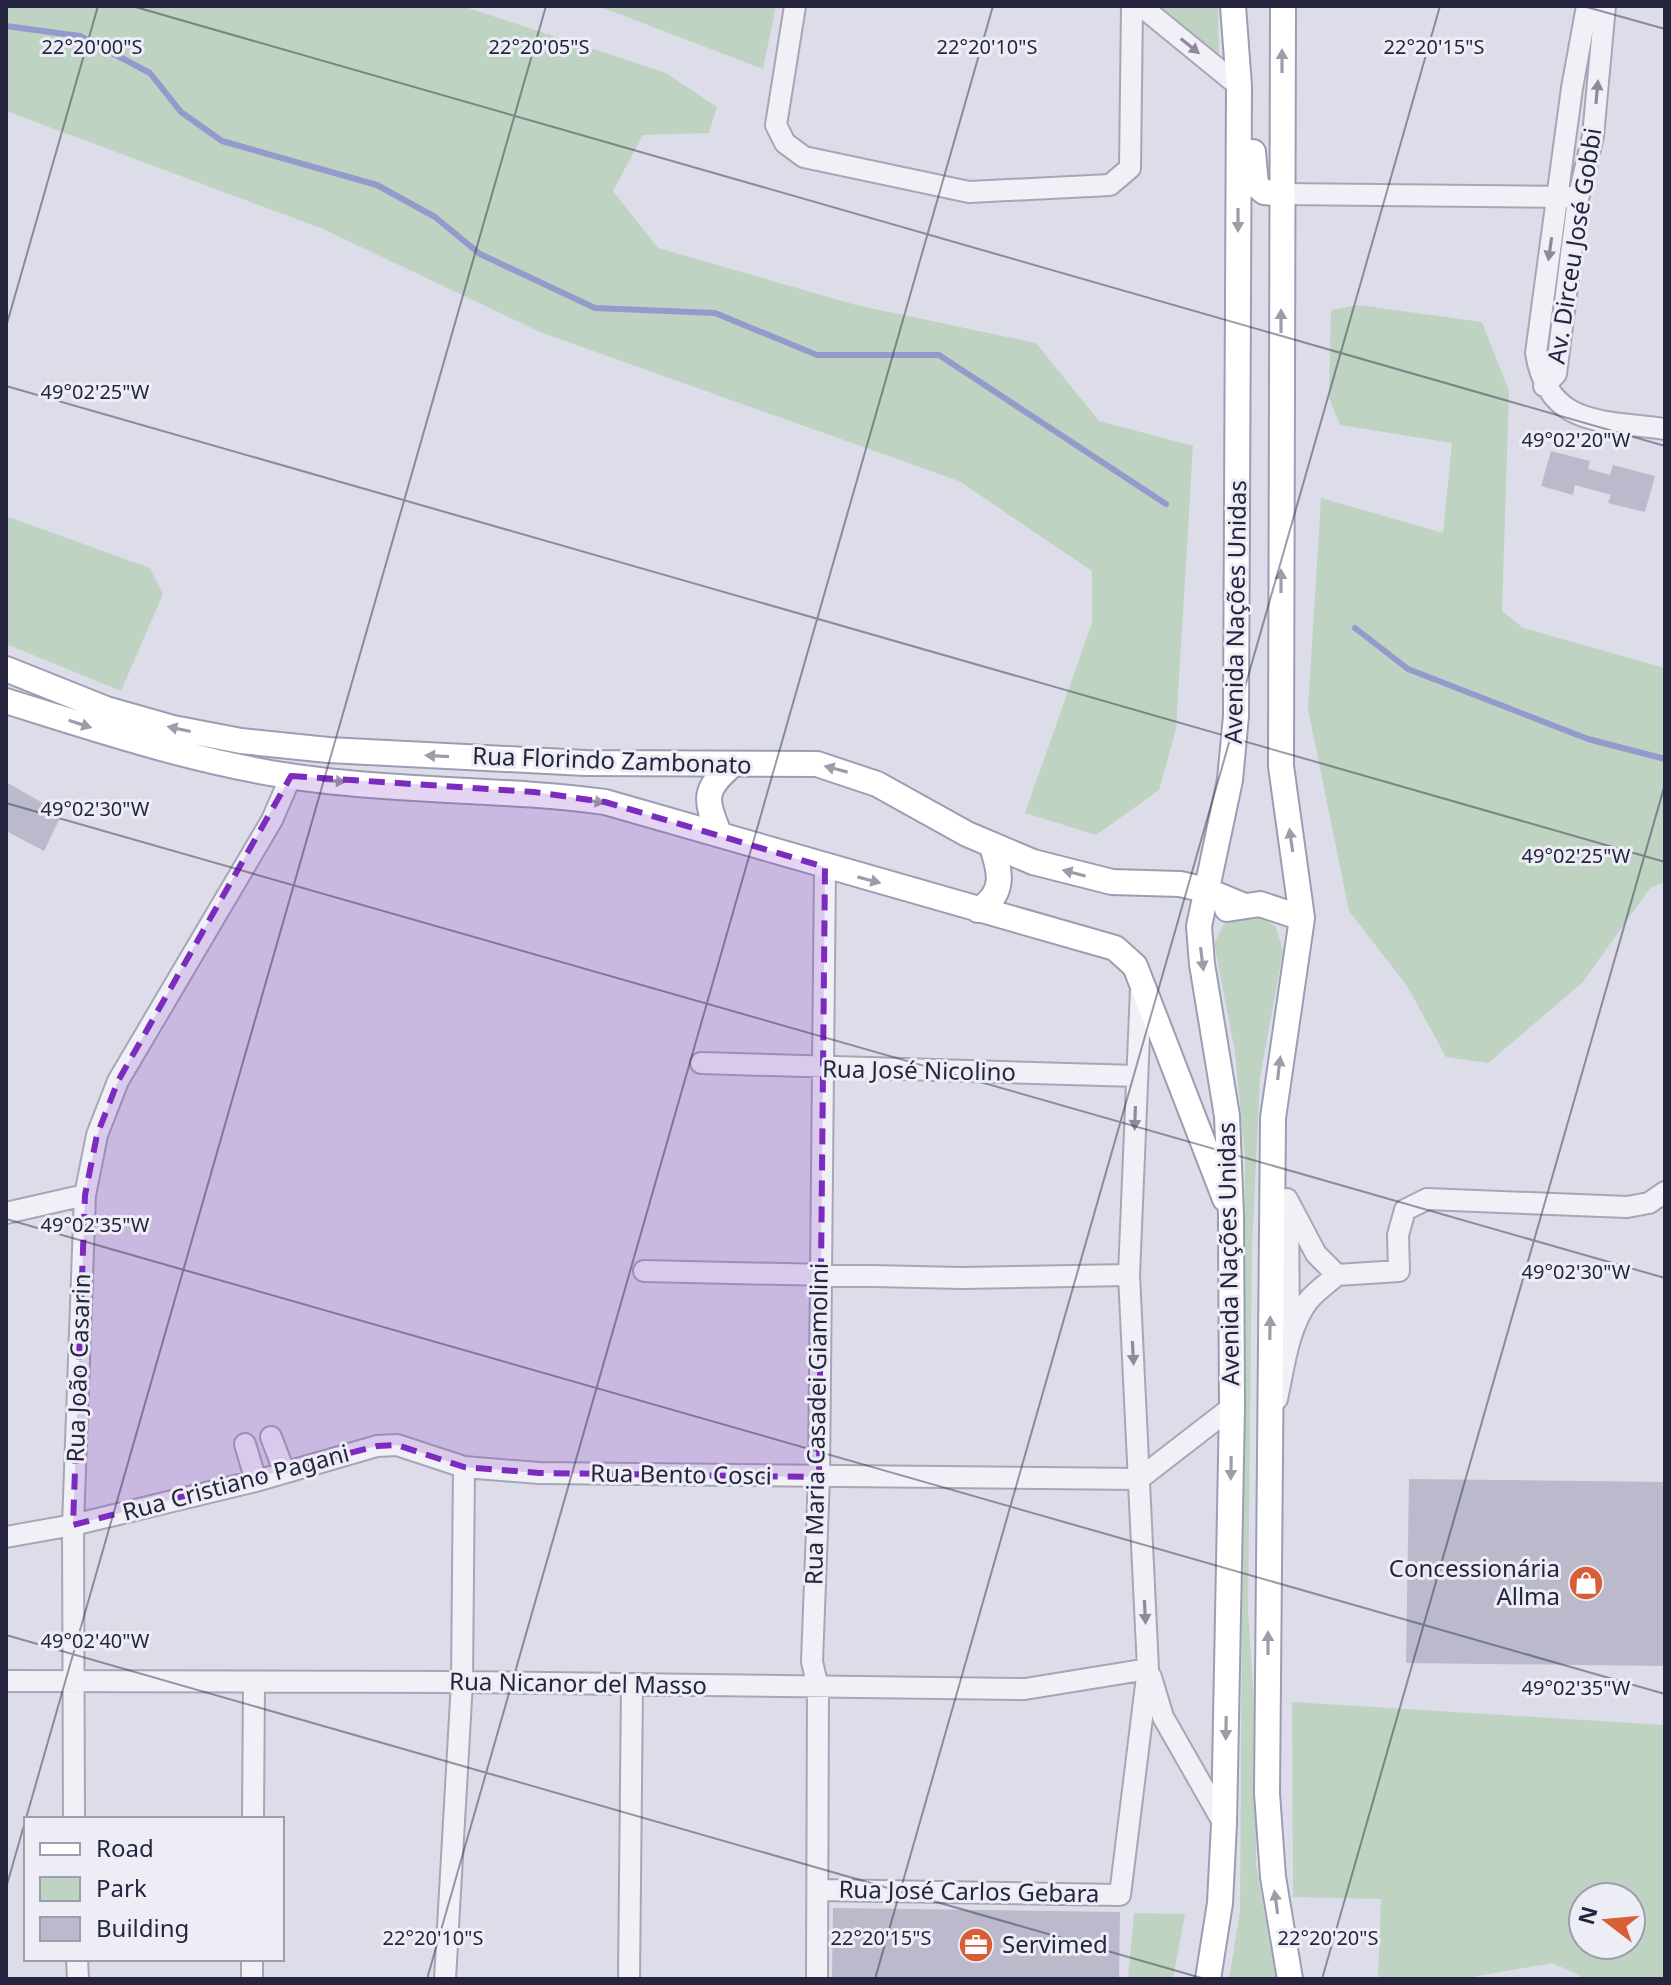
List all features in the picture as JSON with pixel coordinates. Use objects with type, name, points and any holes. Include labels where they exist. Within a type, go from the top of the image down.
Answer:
[{"type":"main road","name":"Avenida Nações Unidas","points":[[1208,1979],[1220,1903],[1224,1824],[1232,1407],[1231,1215],[1227,1116],[1202,964],[1199,926],[1230,780],[1236,716],[1239,86],[1233,6]]},
{"type":"main road","name":"Avenida Nações Unidas","points":[[1283,6],[1281,766],[1302,918],[1273,1118],[1267,1793],[1276,1901],[1290,1979]]},
{"type":"main road","points":[[1239,86],[1252,103],[1256,185],[1264,192],[1282,194]]},
{"type":"main road","name":"Rua Florindo Zambonato","points":[[6,669],[106,709],[173,728],[241,741],[328,750],[555,762],[731,766],[817,764],[856,774],[991,844],[1033,862],[1112,882],[1180,884],[1206,890],[1242,905],[1260,904],[1302,918]]},
{"type":"main road","name":"Rua Florindo Zambonato","points":[[6,701],[131,739],[291,776],[534,792],[605,802],[1115,948],[1135,966],[1231,1215]]},
{"type":"main road","points":[[719,833],[710,812],[708,793],[714,780],[731,766]]},
{"type":"main road","points":[[978,910],[993,900],[999,887],[1001,873],[991,844]]},
{"type":"main road","points":[[1112,882],[1153,880],[1182,870],[1212,854]]},
{"type":"main road","points":[[1199,926],[1218,911],[1242,905]]},
{"type":"street","points":[[795,6],[776,125],[785,143],[804,157],[969,192],[1110,185],[1130,168],[1132,6]]},
{"type":"street","points":[[1141,6],[1239,86]]},
{"type":"street","name":"Av. Dirceu José Gobbi","points":[[1587,6],[1568,196],[1556,374],[1544,386],[1559,405],[1579,417],[1665,429]]},
{"type":"street","name":"Av. Dirceu José Gobbi","points":[[1568,196],[1593,136],[1605,6]]},
{"type":"street","points":[[1282,194],[1568,196]]},
{"type":"street","name":"Rua João Casarin","points":[[74,1817],[71,1683],[73,1525],[85,1195],[97,1135],[118,1081],[272,820],[291,776]]},
{"type":"street","name":"Rua Maria Casadei Giamolini","points":[[817,1979],[818,1687],[812,1662],[819,1477],[825,867]]},
{"type":"street","points":[[1142,984],[1129,1275],[1148,1669],[1163,1717],[1224,1824]]},
{"type":"street","name":"Rua José Nicolino","points":[[701,1063],[1137,1076]]},
{"type":"street","points":[[1273,1118],[1287,1199],[1289,1345]]},
{"type":"street","points":[[1269,1434],[1289,1345],[1309,1300],[1337,1275],[1399,1271],[1398,1235],[1405,1210],[1427,1199],[1627,1207],[1649,1203],[1665,1192]]},
{"type":"street","points":[[6,1213],[85,1195]]},
{"type":"street","points":[[1287,1199],[1316,1254],[1337,1275]]},
{"type":"street","points":[[644,1271],[961,1278],[1129,1275]]},
{"type":"street","points":[[1139,1479],[1232,1407]]},
{"type":"street","points":[[271,1437],[284,1471]]},
{"type":"street","points":[[245,1444],[256,1481]]},
{"type":"street","name":"Rua Cristiano Pagani","points":[[6,1537],[73,1525],[256,1481],[377,1446],[397,1445],[464,1467]]},
{"type":"street","points":[[445,1979],[462,1682],[464,1467]]},
{"type":"street","name":"Rua Bento Cosci","points":[[464,1467],[539,1473],[1139,1479]]},
{"type":"street","name":"Rua Nicanor del Masso","points":[[6,1681],[254,1684],[462,1682],[1025,1689],[1148,1669]]},
{"type":"street","name":"Rua José Carlos Gebara","points":[[818,1890],[1120,1895],[1148,1669]]},
{"type":"street","points":[[253,1817],[254,1684]]},
{"type":"street","points":[[629,1979],[632,1686]]},
{"type":"highlighted area","points":[[291,776],[534,792],[605,802],[825,867],[819,1477],[539,1473],[464,1467],[397,1445],[377,1446],[73,1525],[85,1195],[97,1135],[118,1081]]},
{"type":"green space","points":[[6,6],[462,6],[666,73],[717,107],[709,133],[643,135],[613,191],[658,248],[856,305],[1036,343],[1099,421],[1193,446],[1176,729],[1159,790],[1096,835],[1025,813],[1092,623],[1092,571],[959,481],[540,332],[323,229],[6,111]]},
{"type":"green space","points":[[598,6],[776,6],[763,69]]},
{"type":"green space","points":[[1152,6],[1218,6],[1219,64]]},
{"type":"green space","points":[[1358,305],[1482,322],[1509,391],[1502,611],[1523,628],[1665,668],[1665,882],[1650,888],[1582,983],[1488,1063],[1446,1057],[1407,986],[1349,911],[1308,709],[1321,498],[1443,533],[1452,443],[1340,425],[1329,398],[1331,310]]},
{"type":"green space","points":[[6,516],[150,568],[163,594],[121,691],[6,644]]},
{"type":"green space","points":[[1259,916],[1276,927],[1283,951],[1260,1078],[1252,1248],[1248,1611],[1257,1745],[1256,1865],[1276,1979],[1229,1979],[1240,1911],[1245,1157],[1235,1052],[1214,943],[1224,924],[1234,917]]},
{"type":"green space","points":[[1292,1702],[1665,1725],[1665,1979],[1581,1979],[1579,1975],[1552,1963],[1461,1979],[1378,1979],[1381,1899],[1293,1897]]},
{"type":"green space","points":[[1134,1913],[1185,1914],[1173,1979],[1128,1979]]},
{"type":"building","points":[[1551,451],[1590,461],[1588,469],[1610,475],[1613,465],[1655,476],[1645,512],[1608,503],[1611,495],[1575,485],[1573,495],[1541,486]]},
{"type":"building","points":[[6,782],[62,814],[44,851],[6,831]]},
{"type":"building","points":[[1409,1479],[1665,1482],[1665,1666],[1406,1663]]},
{"type":"building","name":"Servimed","points":[[833,1908],[1120,1912],[1119,1979],[832,1979]]},
{"type":"waterway","points":[[6,26],[80,36],[150,73],[181,112],[222,141],[377,185],[435,217],[480,254],[595,308],[715,313],[817,355],[939,355],[1166,504]]},
{"type":"waterway","points":[[1355,628],[1408,669],[1588,739],[1665,759]]},
{"type":"place","name":"Concessionária Allma","points":[[1586,1583]]},
{"type":"place","name":"Servimed","points":[[976,1945]]}]
